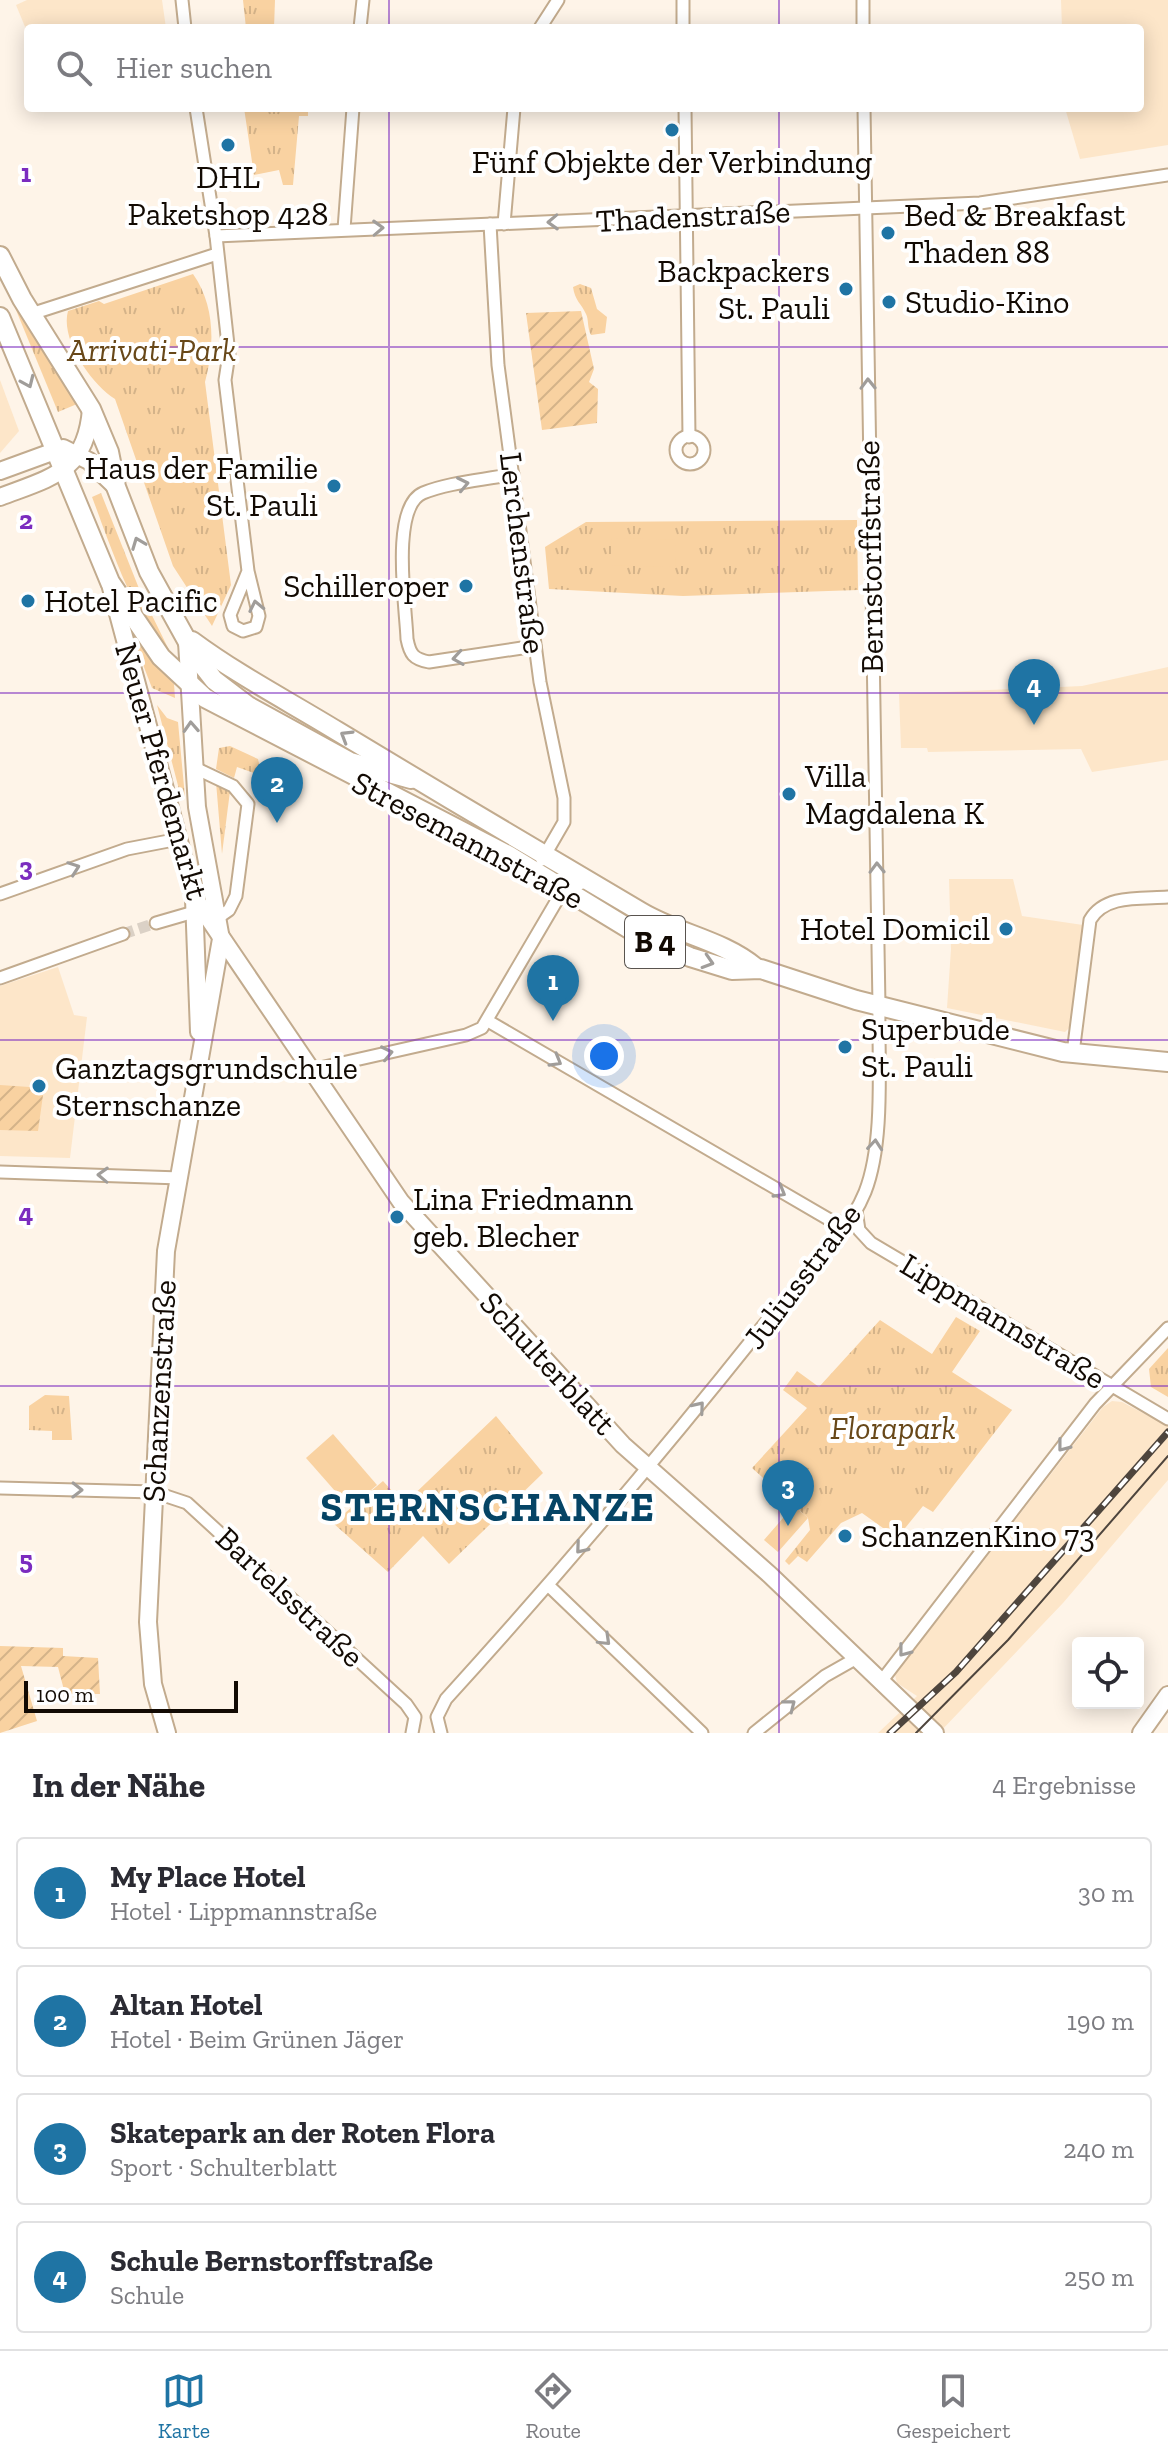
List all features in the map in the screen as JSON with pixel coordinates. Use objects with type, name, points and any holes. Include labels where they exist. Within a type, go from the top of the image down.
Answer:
[{"type":"main road","name":"B 4","points":[[0,256],[31,314]]},
{"type":"main road","name":"Neuer Pferdemarkt","points":[[31,314],[91,409],[109,452],[116,487],[162,600],[186,636]]},
{"type":"main road","name":"Neuer Pferdemarkt","points":[[0,317],[110,582],[147,640],[188,686]]},
{"type":"main road","name":"Stresemannstraße","points":[[186,636],[238,674],[411,779],[546,853],[644,914],[734,951],[755,967],[879,1006],[1073,1053],[1168,1062]]},
{"type":"main road","name":"Stresemannstraße","points":[[188,686],[236,717],[535,871],[663,946],[732,970],[755,967]]},
{"type":"street","points":[[182,0],[185,24]]},
{"type":"street","points":[[360,24],[363,0]]},
{"type":"street","points":[[543,24],[558,0]]},
{"type":"street","points":[[683,0],[683,24]]},
{"type":"street","points":[[863,0],[863,24]]},
{"type":"street","points":[[197,112],[216,236],[229,354],[225,380],[248,571],[259,619],[253,628],[243,631],[233,626],[230,615],[248,571]]},
{"type":"street","points":[[344,229],[353,112]]},
{"type":"street","points":[[504,224],[514,112]]},
{"type":"street","points":[[685,112],[689,437]]},
{"type":"street","name":"Bernstorffstraße","points":[[864,112],[879,1006]]},
{"type":"street","name":"Thadenstraße","points":[[216,236],[687,217],[1028,198],[1168,175]]},
{"type":"street","name":"Lerchenstraße","points":[[490,224],[498,365],[535,646],[564,798],[564,822],[535,871]]},
{"type":"street","points":[[31,314],[217,254]]},
{"type":"street","points":[[0,497],[65,470],[79,454],[89,434],[91,409]]},
{"type":"street","points":[[0,471],[56,448]]},
{"type":"street","name":"Neuer Pferdemarkt","points":[[56,448],[79,454],[116,487]]},
{"type":"street","points":[[513,474],[422,493],[407,508],[403,536],[407,639],[409,653],[418,660],[429,662],[535,646]]},
{"type":"street","name":"Neuer Pferdemarkt","points":[[110,582],[117,619],[140,685],[194,904],[221,939]]},
{"type":"street","name":"Neuer Pferdemarkt","points":[[186,636],[198,819],[221,939]]},
{"type":"street","points":[[193,767],[233,786],[248,804],[236,896],[229,910],[219,917]]},
{"type":"street","points":[[0,894],[127,849],[179,839]]},
{"type":"street","points":[[311,1070],[466,1035],[488,1021],[563,890],[590,880]]},
{"type":"street","points":[[1073,1053],[1090,920],[1097,908],[1116,901],[1168,897]]},
{"type":"street","points":[[156,923],[194,904]]},
{"type":"street","name":"Schanzenstraße","points":[[194,904],[200,969],[200,1049]]},
{"type":"street","points":[[0,978],[123,934]]},
{"type":"street","name":"Schanzenstraße","points":[[163,1732],[148,1644],[166,1251],[221,939]]},
{"type":"street","name":"Schulterblatt","points":[[221,939],[401,1202],[582,1401],[935,1733]]},
{"type":"street","name":"Juliusstraße","points":[[441,1733],[437,1717],[446,1699],[549,1586],[649,1467],[856,1210],[873,1161],[879,1006]]},
{"type":"street","points":[[488,1021],[830,1220],[846,1223]]},
{"type":"street","points":[[0,1172],[180,1178]]},
{"type":"street","name":"Lippmannstraße","points":[[856,1210],[859,1230],[871,1243],[1168,1419]]},
{"type":"street","points":[[880,1683],[1095,1404],[1168,1328]]},
{"type":"street","name":"Bartelsstraße","points":[[0,1488],[154,1492],[187,1503],[406,1704],[415,1717],[412,1733]]},
{"type":"street","points":[[549,1586],[702,1733]]},
{"type":"street","points":[[754,1733],[825,1676],[855,1659]]},
{"type":"street","points":[[1141,1733],[1168,1695]]},
{"type":"shaded area","points":[[27,0],[162,0],[165,24],[24,24],[16,5]]},
{"type":"shaded area","points":[[1061,0],[1168,0],[1168,145],[1080,159],[1066,112],[1144,112],[1144,24],[1062,24]]},
{"type":"shaded area","points":[[0,380],[19,431],[0,453]]},
{"type":"shaded area","points":[[1168,667],[1168,760],[1092,772],[1081,749],[928,752],[927,748],[901,748],[899,694],[1082,686]]},
{"type":"shaded area","points":[[949,879],[1013,879],[1022,916],[1083,925],[1070,1027],[1065,1032],[947,1008],[951,949]]},
{"type":"shaded area","name":"Ganztagsgrundschule Sternschanze","points":[[58,967],[74,1015],[87,1017],[70,1158],[0,1156],[0,986]]},
{"type":"shaded area","points":[[1112,1401],[1122,1402],[1164,1424],[1168,1420],[1168,1480],[1063,1603],[939,1733],[878,1733],[917,1696],[897,1683],[895,1675],[1103,1407]]},
{"type":"green space","points":[[243,0],[275,0],[274,24],[246,24]]},
{"type":"green space","points":[[245,112],[308,112],[308,116],[299,116],[293,185],[283,185],[279,170],[254,175]]},
{"type":"green space","name":"Arrivati-Park","points":[[193,274],[206,299],[211,326],[205,382],[231,585],[212,626],[173,566],[115,399],[87,372],[73,347],[67,322],[68,311],[99,301],[104,304]]},
{"type":"green space","points":[[580,284],[591,288],[597,309],[607,317],[605,333],[591,335],[586,314],[574,292],[573,287]]},
{"type":"green space","points":[[9,293],[77,404],[58,412]]},
{"type":"green space","points":[[581,311],[594,369],[589,382],[598,389],[597,423],[542,430],[526,313]]},
{"type":"green space","points":[[101,493],[140,591],[170,652],[147,627],[125,582],[92,497]]},
{"type":"green space","points":[[857,520],[858,590],[683,596],[549,589],[545,547],[586,522]]},
{"type":"green space","points":[[612,538],[676,540],[675,567],[611,565]]},
{"type":"green space","points":[[134,635],[174,684],[175,698],[152,688]]},
{"type":"green space","points":[[157,705],[167,718],[178,722],[185,797],[181,797]]},
{"type":"green space","points":[[230,746],[258,759],[262,776],[237,767],[234,778],[216,769],[219,748]]},
{"type":"green space","points":[[216,782],[230,791],[222,854]]},
{"type":"green space","points":[[0,1085],[44,1088],[38,1131],[0,1130]]},
{"type":"green space","name":"Florapark","points":[[956,1317],[980,1331],[952,1372],[1012,1410],[933,1512],[923,1506],[897,1538],[862,1513],[841,1523],[807,1562],[798,1556],[789,1565],[785,1561],[810,1530],[808,1518],[752,1468],[807,1408],[783,1390],[797,1371],[819,1387],[880,1320],[932,1354]]},
{"type":"green space","points":[[1168,1348],[1168,1397],[1151,1387],[1149,1369]]},
{"type":"green space","points":[[45,1395],[69,1396],[72,1440],[52,1440],[52,1431],[29,1430],[29,1406]]},
{"type":"green space","points":[[496,1416],[543,1473],[449,1564],[423,1536],[388,1572],[333,1523],[383,1481],[404,1504]]},
{"type":"green space","points":[[333,1434],[377,1485],[350,1508],[306,1458]]},
{"type":"green space","points":[[875,1469],[917,1501],[899,1525],[857,1493]]},
{"type":"green space","points":[[772,1487],[808,1518],[778,1552],[764,1540],[790,1510],[769,1490]]},
{"type":"green space","points":[[0,1646],[63,1648],[63,1656],[98,1658],[100,1694],[65,1694],[58,1667],[21,1666],[37,1721],[0,1733]]},
{"type":"tunnel","points":[[123,934],[156,923]]},
{"type":"tram line","points":[[916,1733],[1008,1640],[1168,1456]]},
{"type":"railway","points":[[890,1733],[956,1672],[1168,1432]]},
{"type":"place","name":"Fünf Objekte der Verbindung","points":[[672,130]]},
{"type":"place","name":"DHL Paketshop 428","points":[[228,145]]},
{"type":"place","name":"Bed & Breakfast Thaden 88","points":[[888,233]]},
{"type":"place","name":"Backpackers St. Pauli","points":[[846,289]]},
{"type":"place","name":"Studio-Kino","points":[[889,302]]},
{"type":"place","name":"Haus der Familie St. Pauli","points":[[334,486]]},
{"type":"place","name":"Schilleroper","points":[[466,586]]},
{"type":"place","name":"Hotel Pacific","points":[[28,601]]},
{"type":"place","name":"Schule Bernstorffstraße","points":[[1034,725]]},
{"type":"place","name":"Villa Magdalena K","points":[[789,794]]},
{"type":"place","name":"Altan Hotel","points":[[277,823]]},
{"type":"place","name":"Hotel Domicil","points":[[1006,929]]},
{"type":"place","name":"My Place Hotel","points":[[553,1021]]},
{"type":"place","name":"Superbude St. Pauli","points":[[845,1047]]},
{"type":"place","name":"Ganztagsgrundschule Sternschanze","points":[[39,1086]]},
{"type":"place","name":"Lina Friedmann geb. Blecher","points":[[397,1217]]},
{"type":"place","name":"Skatepark an der Roten Flora","points":[[788,1526]]},
{"type":"place","name":"SchanzenKino 73","points":[[845,1536]]},
{"type":"district","name":"STERNSCHANZE","points":[[488,1507]]}]
